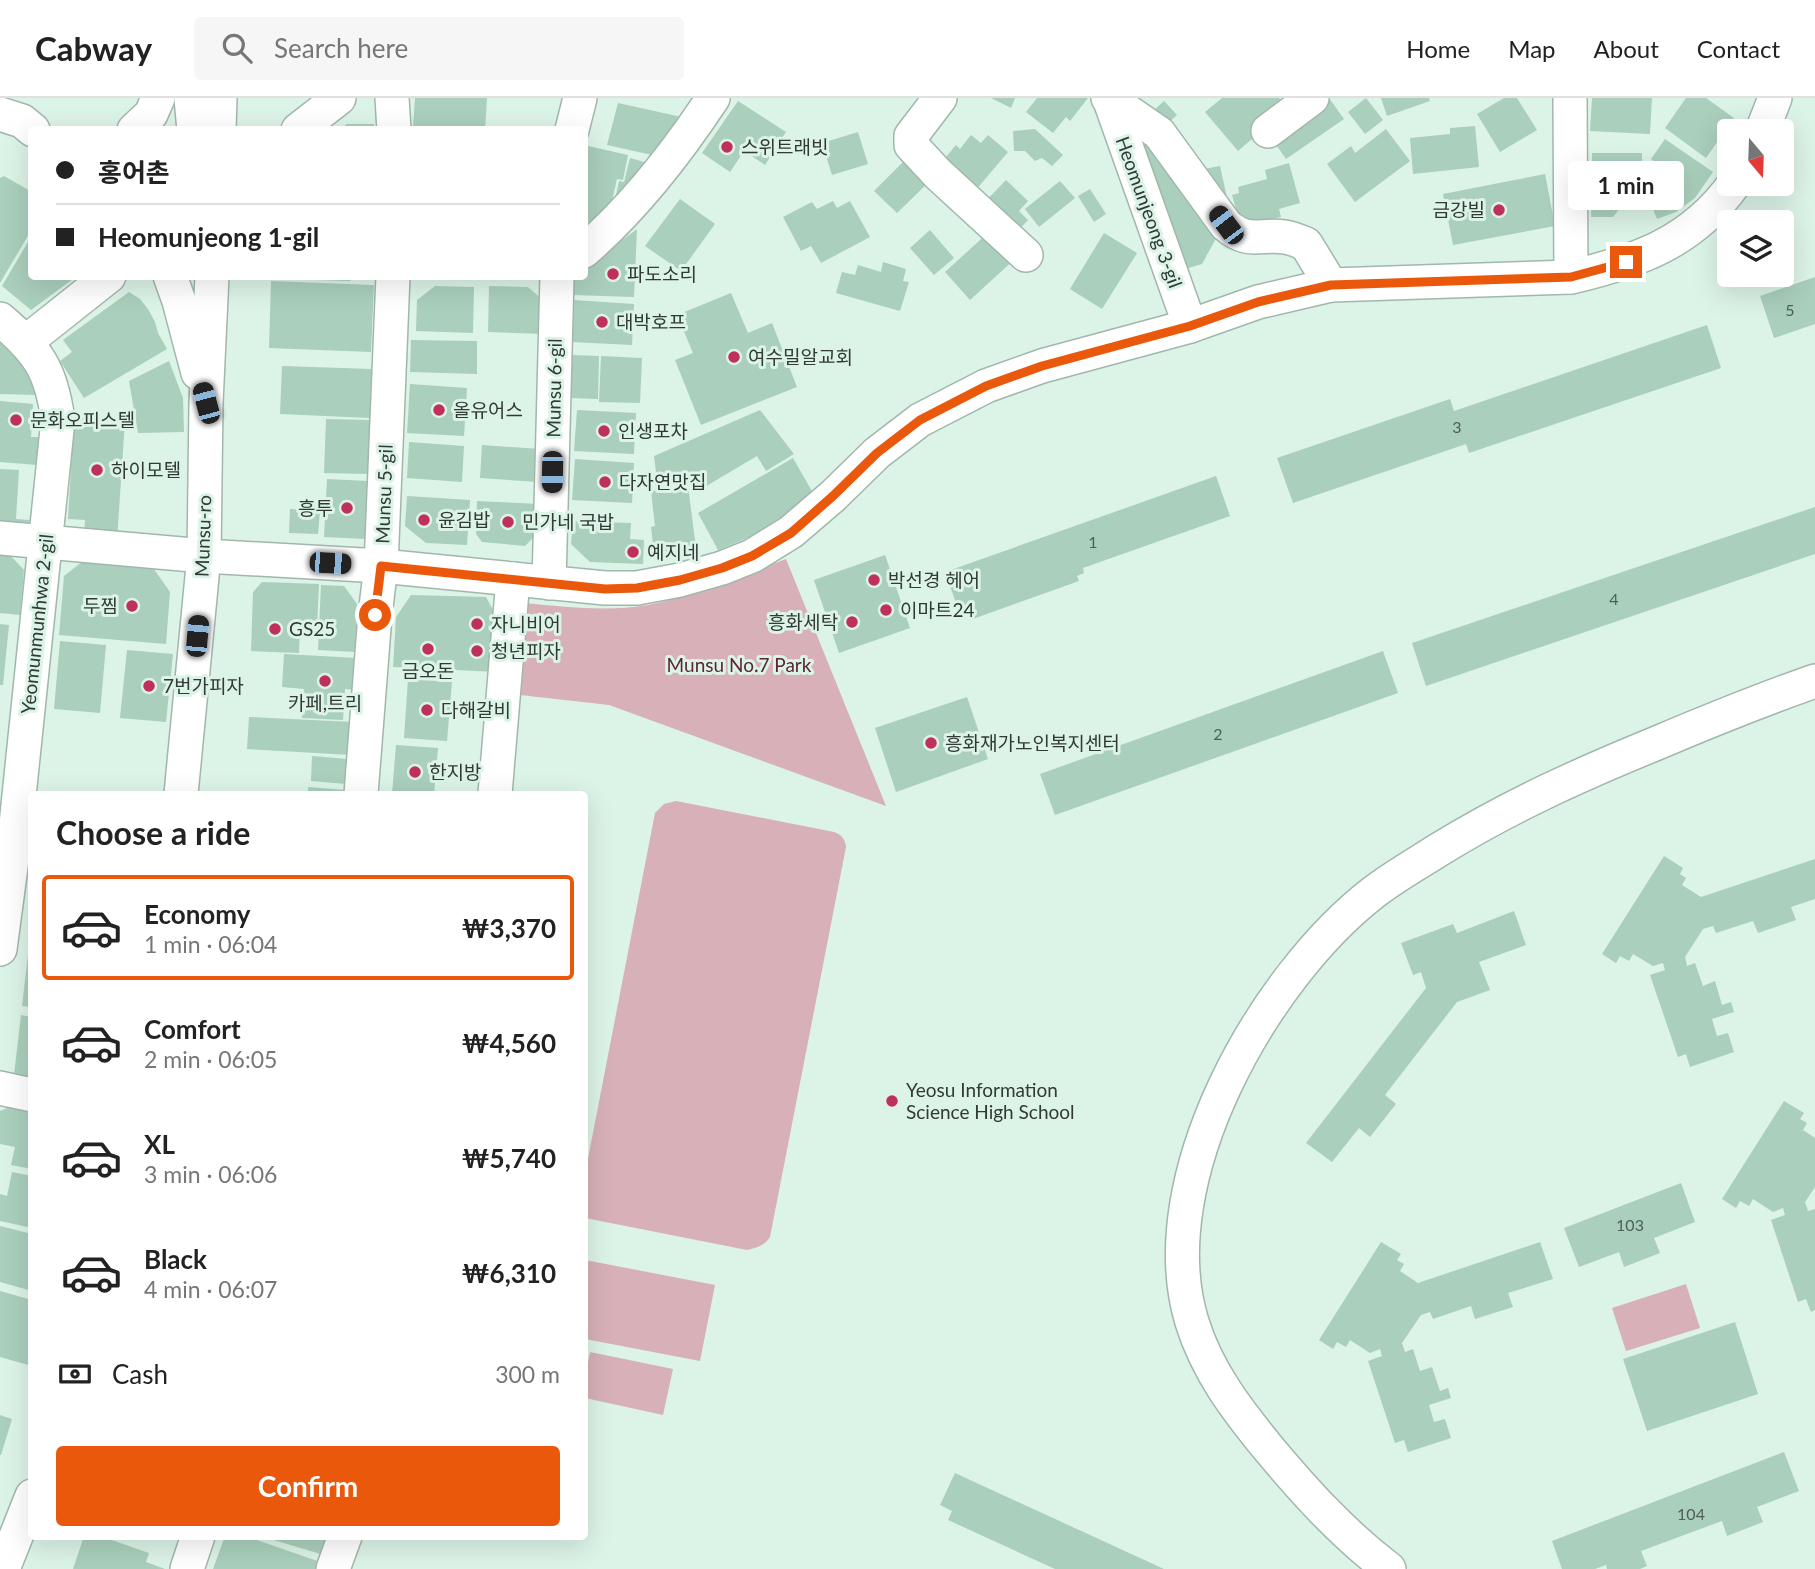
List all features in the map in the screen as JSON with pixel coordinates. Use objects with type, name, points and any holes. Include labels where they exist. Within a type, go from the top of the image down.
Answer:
[{"type":"street","points":[[138,126],[151,114],[158,98]]},
{"type":"street","points":[[191,98],[194,126]]},
{"type":"street","points":[[219,126],[220,98]]},
{"type":"street","points":[[303,126],[339,98]]},
{"type":"street","points":[[392,98],[394,126]]},
{"type":"street","points":[[573,126],[580,98]]},
{"type":"street","points":[[588,248],[615,225],[657,175],[713,98]]},
{"type":"street","points":[[940,98],[911,136],[911,145],[938,174],[1026,255]]},
{"type":"street","points":[[1109,98],[1159,133],[1233,231],[1249,237],[1283,236],[1306,244],[1331,285]]},
{"type":"street","name":"Heomunjeong 3-gil","points":[[1109,98],[1190,326]]},
{"type":"street","points":[[1268,131],[1312,98]]},
{"type":"street","points":[[1570,98],[1571,277]]},
{"type":"street","points":[[1767,119],[1775,98]]},
{"type":"street","points":[[0,538],[204,556],[381,566],[605,589],[637,588],[680,580],[737,563],[791,533],[877,453],[932,412],[986,386],[1042,366],[1190,326],[1258,302],[1331,285],[1571,277],[1626,262],[1671,243],[1716,209],[1725,196]]},
{"type":"street","points":[[27,341],[104,280]]},
{"type":"street","points":[[171,280],[206,403]]},
{"type":"street","name":"Munsu-ro","points":[[181,791],[204,556],[206,403],[212,280]]},
{"type":"street","name":"Munsu 5-gil","points":[[361,791],[381,566],[393,280]]},
{"type":"street","name":"Munsu 6-gil","points":[[549,583],[557,280]]},
{"type":"street","name":"Yeomunmunhwa 2-gil","points":[[0,319],[27,341],[49,374],[58,420],[14,844],[0,949]]},
{"type":"street","points":[[495,791],[513,579]]},
{"type":"street","points":[[1389,1569],[1362,1548],[1310,1499],[1239,1412],[1208,1364],[1192,1322],[1184,1289],[1185,1222],[1191,1182],[1223,1088],[1260,1019],[1316,945],[1345,916],[1398,875],[1489,819],[1561,782],[1752,703],[1815,681]]},
{"type":"street","points":[[0,1088],[28,1094]]},
{"type":"street","points":[[3,1569],[28,1506]]},
{"type":"street","points":[[187,1569],[197,1540]]},
{"type":"street","points":[[333,1569],[344,1540]]},
{"type":"green space","name":"Munsu No.7 Park","points":[[786,559],[886,806],[609,705],[520,695],[525,603],[602,608],[648,605],[701,591]]},
{"type":"green space","points":[[676,801],[834,832],[843,838],[846,847],[770,1237],[760,1246],[747,1250],[588,1219],[588,1159],[655,813],[664,804]]},
{"type":"green space","points":[[588,1261],[715,1285],[700,1361],[588,1340]]},
{"type":"green space","points":[[1686,1284],[1700,1328],[1626,1351],[1612,1308]]},
{"type":"green space","points":[[590,1352],[673,1369],[663,1415],[588,1399]]},
{"type":"building","points":[[415,98],[487,98],[485,126],[413,126]]},
{"type":"building","points":[[991,98],[1015,98],[1011,108]]},
{"type":"building","points":[[1037,98],[1088,98],[1070,121],[1066,117],[1053,133],[1026,112]]},
{"type":"building","points":[[1222,98],[1279,98],[1288,108],[1238,151],[1205,112]]},
{"type":"building","points":[[1323,98],[1329,98],[1344,119],[1286,159],[1270,136]]},
{"type":"building","points":[[1366,98],[1383,120],[1365,134],[1348,112]]},
{"type":"building","points":[[1381,98],[1429,98],[1430,101],[1387,116]]},
{"type":"building","points":[[1504,98],[1517,98],[1537,130],[1500,152],[1477,114]]},
{"type":"building","points":[[1592,98],[1652,98],[1650,134],[1590,131]]},
{"type":"building","points":[[1686,98],[1706,98],[1734,118],[1717,119],[1717,142],[1706,158],[1665,128]]},
{"type":"building","points":[[738,101],[786,132],[765,165],[744,151],[730,172],[702,153]]},
{"type":"building","points":[[1164,101],[1177,115],[1164,127],[1151,113]]},
{"type":"building","points":[[618,103],[686,118],[661,157],[607,145]]},
{"type":"building","points":[[347,124],[374,124],[374,126],[344,126]]},
{"type":"building","points":[[1475,126],[1479,167],[1413,174],[1410,138],[1450,134],[1450,128]]},
{"type":"building","points":[[1035,129],[1063,155],[1052,166],[1042,158],[1035,161],[1025,151],[1014,151],[1013,131]]},
{"type":"building","points":[[1386,129],[1410,161],[1355,202],[1327,164],[1351,146],[1355,153]]},
{"type":"building","points":[[858,132],[868,164],[832,175],[822,143]]},
{"type":"building","points":[[971,135],[981,143],[988,135],[1008,152],[975,191],[941,163],[956,145],[960,149]]},
{"type":"building","points":[[1665,139],[1713,172],[1695,198],[1676,212],[1657,219],[1649,200],[1669,172],[1651,159]]},
{"type":"building","points":[[1154,140],[1220,231],[1202,264],[1185,269],[1142,147]]},
{"type":"building","points":[[588,146],[628,155],[623,180],[617,179],[608,218],[598,225],[588,221]]},
{"type":"building","points":[[1592,153],[1642,153],[1642,180],[1613,217],[1591,217]]},
{"type":"building","points":[[909,156],[932,179],[897,213],[874,191]]},
{"type":"building","points":[[630,158],[651,164],[631,200],[616,195],[619,181],[624,182]]},
{"type":"building","points":[[1289,163],[1300,203],[1279,209],[1281,217],[1241,227],[1232,195],[1239,193],[1238,187],[1267,179],[1265,170]]},
{"type":"building","points":[[1220,166],[1230,211],[1204,169]]},
{"type":"building","name":"금강빌","points":[[1545,174],[1555,226],[1453,245],[1443,194]]},
{"type":"building","points":[[4,176],[28,190],[28,236],[0,283],[0,178]]},
{"type":"building","points":[[1006,180],[1028,201],[1019,211],[1028,220],[1012,237],[980,207]]},
{"type":"building","points":[[1060,181],[1075,198],[1039,227],[1025,209]]},
{"type":"building","points":[[1090,189],[1106,214],[1094,222],[1078,196]]},
{"type":"building","points":[[680,199],[715,224],[681,271],[645,246]]},
{"type":"building","points":[[833,201],[837,208],[850,201],[870,237],[821,263],[811,246],[801,251],[783,217],[812,202],[817,209]]},
{"type":"building","points":[[637,229],[634,297],[572,295],[573,280],[588,280],[588,266]]},
{"type":"building","points":[[930,230],[954,258],[934,275],[910,248]]},
{"type":"building","points":[[990,231],[1016,258],[970,300],[945,272]]},
{"type":"building","points":[[1104,233],[1137,253],[1102,309],[1070,289]]},
{"type":"building","points":[[28,242],[28,280],[72,280],[31,310],[2,286]]},
{"type":"building","points":[[883,262],[906,269],[903,281],[909,282],[900,311],[836,293],[842,272],[855,275],[858,265],[881,272]]},
{"type":"building","points":[[1815,277],[1815,324],[1774,338],[1760,296],[1794,287],[1794,284]]},
{"type":"building","points":[[271,281],[374,285],[371,352],[269,348]]},
{"type":"building","points":[[435,286],[474,287],[473,333],[416,331],[417,300]]},
{"type":"building","points":[[489,286],[528,287],[545,302],[544,334],[488,332]]},
{"type":"building","points":[[129,292],[140,299],[148,309],[167,349],[84,398],[60,361],[72,352],[63,340]]},
{"type":"building","name":"여수밀알교회","points":[[731,293],[748,333],[772,323],[797,387],[701,425],[675,360],[693,353],[677,315]]},
{"type":"building","points":[[574,300],[634,304],[632,345],[572,342]]},
{"type":"building","points":[[1707,325],[1721,368],[1469,453],[1466,444],[1293,503],[1277,458],[1450,399],[1454,411]]},
{"type":"building","points":[[0,340],[19,358],[33,380],[37,395],[0,394]]},
{"type":"building","points":[[411,340],[477,341],[477,374],[410,372]]},
{"type":"building","points":[[571,355],[599,356],[598,399],[570,398]]},
{"type":"building","points":[[601,356],[642,358],[640,403],[599,402]]},
{"type":"building","points":[[169,361],[183,398],[184,432],[138,433],[129,381]]},
{"type":"building","points":[[282,366],[372,369],[370,418],[280,414]]},
{"type":"building","points":[[410,384],[467,388],[464,436],[407,433]]},
{"type":"building","name":"문화오피스텔","points":[[0,401],[33,404],[31,437],[39,437],[37,465],[0,462]]},
{"type":"building","points":[[577,410],[636,413],[634,454],[574,451]]},
{"type":"building","points":[[760,410],[794,454],[766,471],[757,456],[698,491],[690,478],[657,481],[654,456]]},
{"type":"building","name":"하이모텔","points":[[74,418],[125,421],[117,540],[84,538],[85,520],[68,519]]},
{"type":"building","points":[[326,419],[371,420],[370,474],[324,473]]},
{"type":"building","points":[[409,442],[464,446],[462,482],[407,478]]},
{"type":"building","points":[[482,445],[540,449],[537,482],[480,478]]},
{"type":"building","points":[[793,458],[813,493],[769,529],[718,550],[698,513]]},
{"type":"building","points":[[575,459],[634,463],[632,503],[572,500]]},
{"type":"building","points":[[0,469],[19,470],[16,519],[30,520],[20,535],[0,533]]},
{"type":"building","points":[[1216,476],[1230,516],[1083,568],[1084,573],[1077,576],[1079,581],[973,619],[971,613],[961,617],[945,572]]},
{"type":"building","points":[[327,479],[369,481],[366,539],[324,537]]},
{"type":"building","points":[[688,486],[696,548],[654,553],[651,527],[655,526],[651,491]]},
{"type":"building","points":[[407,496],[470,500],[467,545],[426,543],[405,526]]},
{"type":"building","points":[[477,501],[540,504],[539,532],[525,546],[482,542],[476,534]]},
{"type":"building","points":[[1815,507],[1815,554],[1426,686],[1412,643]]},
{"type":"building","points":[[290,509],[320,511],[318,534],[289,533]]},
{"type":"building","points":[[573,521],[631,523],[630,539],[644,540],[643,564],[590,562],[571,544]]},
{"type":"building","points":[[0,550],[5,550],[24,570],[20,615],[0,613]]},
{"type":"building","points":[[885,555],[910,628],[839,653],[814,580]]},
{"type":"building","points":[[83,561],[151,565],[170,592],[166,644],[59,635],[64,576]]},
{"type":"building","points":[[262,582],[319,584],[317,628],[300,627],[299,653],[251,651],[253,592]]},
{"type":"building","points":[[321,585],[344,586],[357,604],[355,652],[318,650]]},
{"type":"building","points":[[411,595],[486,597],[499,621],[497,672],[393,667],[396,617]]},
{"type":"building","points":[[0,624],[9,625],[3,685],[0,685]]},
{"type":"building","points":[[60,641],[106,645],[100,713],[54,709]]},
{"type":"building","points":[[127,650],[173,654],[166,722],[120,718]]},
{"type":"building","points":[[1383,651],[1398,693],[1055,815],[1040,774]]},
{"type":"building","points":[[284,654],[358,658],[356,690],[345,689],[343,720],[302,718],[304,689],[282,687]]},
{"type":"building","points":[[408,679],[452,682],[447,741],[404,738]]},
{"type":"building","name":"흥화재가노인복지센터","points":[[967,697],[988,759],[896,792],[875,728]]},
{"type":"building","points":[[249,717],[353,722],[351,755],[247,749]]},
{"type":"building","points":[[396,745],[438,748],[434,791],[392,791]]},
{"type":"building","points":[[312,756],[348,759],[346,784],[311,781]]},
{"type":"building","points":[[308,787],[346,790],[346,791],[308,791]]},
{"type":"building","points":[[1664,856],[1683,868],[1680,874],[1686,878],[1682,885],[1701,897],[1815,859],[1815,899],[1791,907],[1796,920],[1758,933],[1753,921],[1716,933],[1713,926],[1703,929],[1685,957],[1687,966],[1695,963],[1703,986],[1715,981],[1722,1005],[1731,1002],[1734,1012],[1712,1019],[1717,1036],[1728,1033],[1734,1052],[1690,1067],[1686,1054],[1678,1057],[1650,975],[1665,970],[1663,963],[1653,966],[1633,954],[1629,961],[1620,956],[1616,963],[1602,954]]},
{"type":"building","points":[[1514,911],[1526,945],[1479,962],[1490,990],[1457,1002],[1385,1095],[1396,1104],[1370,1137],[1359,1128],[1332,1162],[1306,1143],[1426,988],[1421,972],[1413,975],[1401,943],[1453,924],[1457,933]]},
{"type":"building","points":[[28,955],[28,1007],[22,1006]]},
{"type":"building","points":[[21,1015],[28,1016],[28,1077],[14,1075]]},
{"type":"building","points":[[1784,1101],[1804,1113],[1800,1119],[1807,1123],[1803,1130],[1815,1138],[1815,1187],[1805,1202],[1808,1211],[1815,1209],[1815,1310],[1811,1312],[1806,1299],[1798,1302],[1771,1220],[1785,1215],[1783,1208],[1773,1212],[1753,1199],[1749,1206],[1740,1201],[1736,1208],[1722,1199]]},
{"type":"building","points":[[20,1103],[28,1105],[28,1168],[11,1165],[15,1147],[0,1144],[0,1111]]},
{"type":"building","points":[[12,1172],[28,1175],[28,1227],[0,1221],[0,1194],[7,1196]]},
{"type":"building","points":[[1681,1183],[1695,1222],[1654,1238],[1660,1253],[1624,1267],[1619,1252],[1579,1267],[1564,1228]]},
{"type":"building","points":[[0,1226],[28,1233],[28,1290],[0,1282]]},
{"type":"building","points":[[1381,1242],[1401,1254],[1397,1260],[1404,1264],[1400,1271],[1418,1283],[1540,1242],[1553,1279],[1508,1293],[1513,1307],[1475,1319],[1471,1306],[1433,1319],[1430,1312],[1421,1315],[1402,1343],[1405,1352],[1413,1349],[1420,1371],[1432,1367],[1440,1391],[1448,1388],[1451,1398],[1429,1405],[1434,1422],[1445,1419],[1451,1438],[1408,1452],[1404,1440],[1395,1443],[1368,1361],[1382,1356],[1380,1349],[1370,1353],[1350,1340],[1346,1347],[1337,1342],[1333,1349],[1319,1340]]},
{"type":"building","points":[[0,1291],[28,1299],[28,1365],[0,1357]]},
{"type":"building","points":[[1735,1322],[1758,1394],[1647,1431],[1623,1359]]},
{"type":"building","points":[[0,1415],[12,1419],[1,1455],[0,1455]]},
{"type":"building","points":[[1784,1452],[1799,1491],[1757,1507],[1763,1522],[1727,1536],[1722,1521],[1641,1551],[1647,1566],[1640,1569],[1607,1569],[1606,1565],[1595,1569],[1562,1569],[1552,1541]]},
{"type":"building","points":[[955,1473],[1164,1569],[1055,1569],[948,1520],[952,1511],[940,1505]]},
{"type":"building","points":[[83,1540],[112,1540],[149,1553],[146,1562],[165,1569],[73,1569]]},
{"type":"building","points":[[224,1540],[257,1540],[323,1563],[321,1569],[213,1569]]},
{"type":"building","points":[[273,1540],[329,1540],[324,1555]]},
{"type":"place","name":"스위트래빗","points":[[727,147]]},
{"type":"place","name":"금강빌","points":[[1499,210]]},
{"type":"place","name":"파도소리","points":[[613,274]]},
{"type":"place","name":"대박호프","points":[[602,322]]},
{"type":"place","name":"여수밀알교회","points":[[734,357]]},
{"type":"place","name":"올유어스","points":[[439,410]]},
{"type":"place","name":"문화오피스텔","points":[[16,420]]},
{"type":"place","name":"인생포차","points":[[604,431]]},
{"type":"place","name":"하이모텔","points":[[97,470]]},
{"type":"place","name":"다자연맛집","points":[[605,482]]},
{"type":"place","name":"흥투","points":[[347,508]]},
{"type":"place","name":"윤김밥","points":[[424,520]]},
{"type":"place","name":"민가네 국밥","points":[[508,522]]},
{"type":"place","name":"예지네","points":[[633,552]]},
{"type":"place","name":"박선경 헤어","points":[[874,580]]},
{"type":"place","name":"두찜","points":[[132,606]]},
{"type":"place","name":"이마트24","points":[[886,610]]},
{"type":"place","name":"흥화세탁","points":[[852,622]]},
{"type":"place","name":"자니비어","points":[[477,624]]},
{"type":"place","name":"GS25","points":[[275,629]]},
{"type":"place","name":"금오돈","points":[[428,649]]},
{"type":"place","name":"청년피자","points":[[477,651]]},
{"type":"place","name":"카페,트리","points":[[325,681]]},
{"type":"place","name":"7번가피자","points":[[149,686]]},
{"type":"place","name":"다해갈비","points":[[427,710]]},
{"type":"place","name":"흥화재가노인복지센터","points":[[931,743]]},
{"type":"place","name":"한지방","points":[[415,772]]},
{"type":"place","name":"Yeosu Information Science High School","points":[[892,1101]]},
{"type":"route","points":[[375,615],[381,566],[605,589],[637,588],[722,568],[752,556],[791,533],[877,453],[932,412],[986,386],[1042,366],[1190,326],[1258,302],[1331,285],[1571,277],[1626,262]]}]
